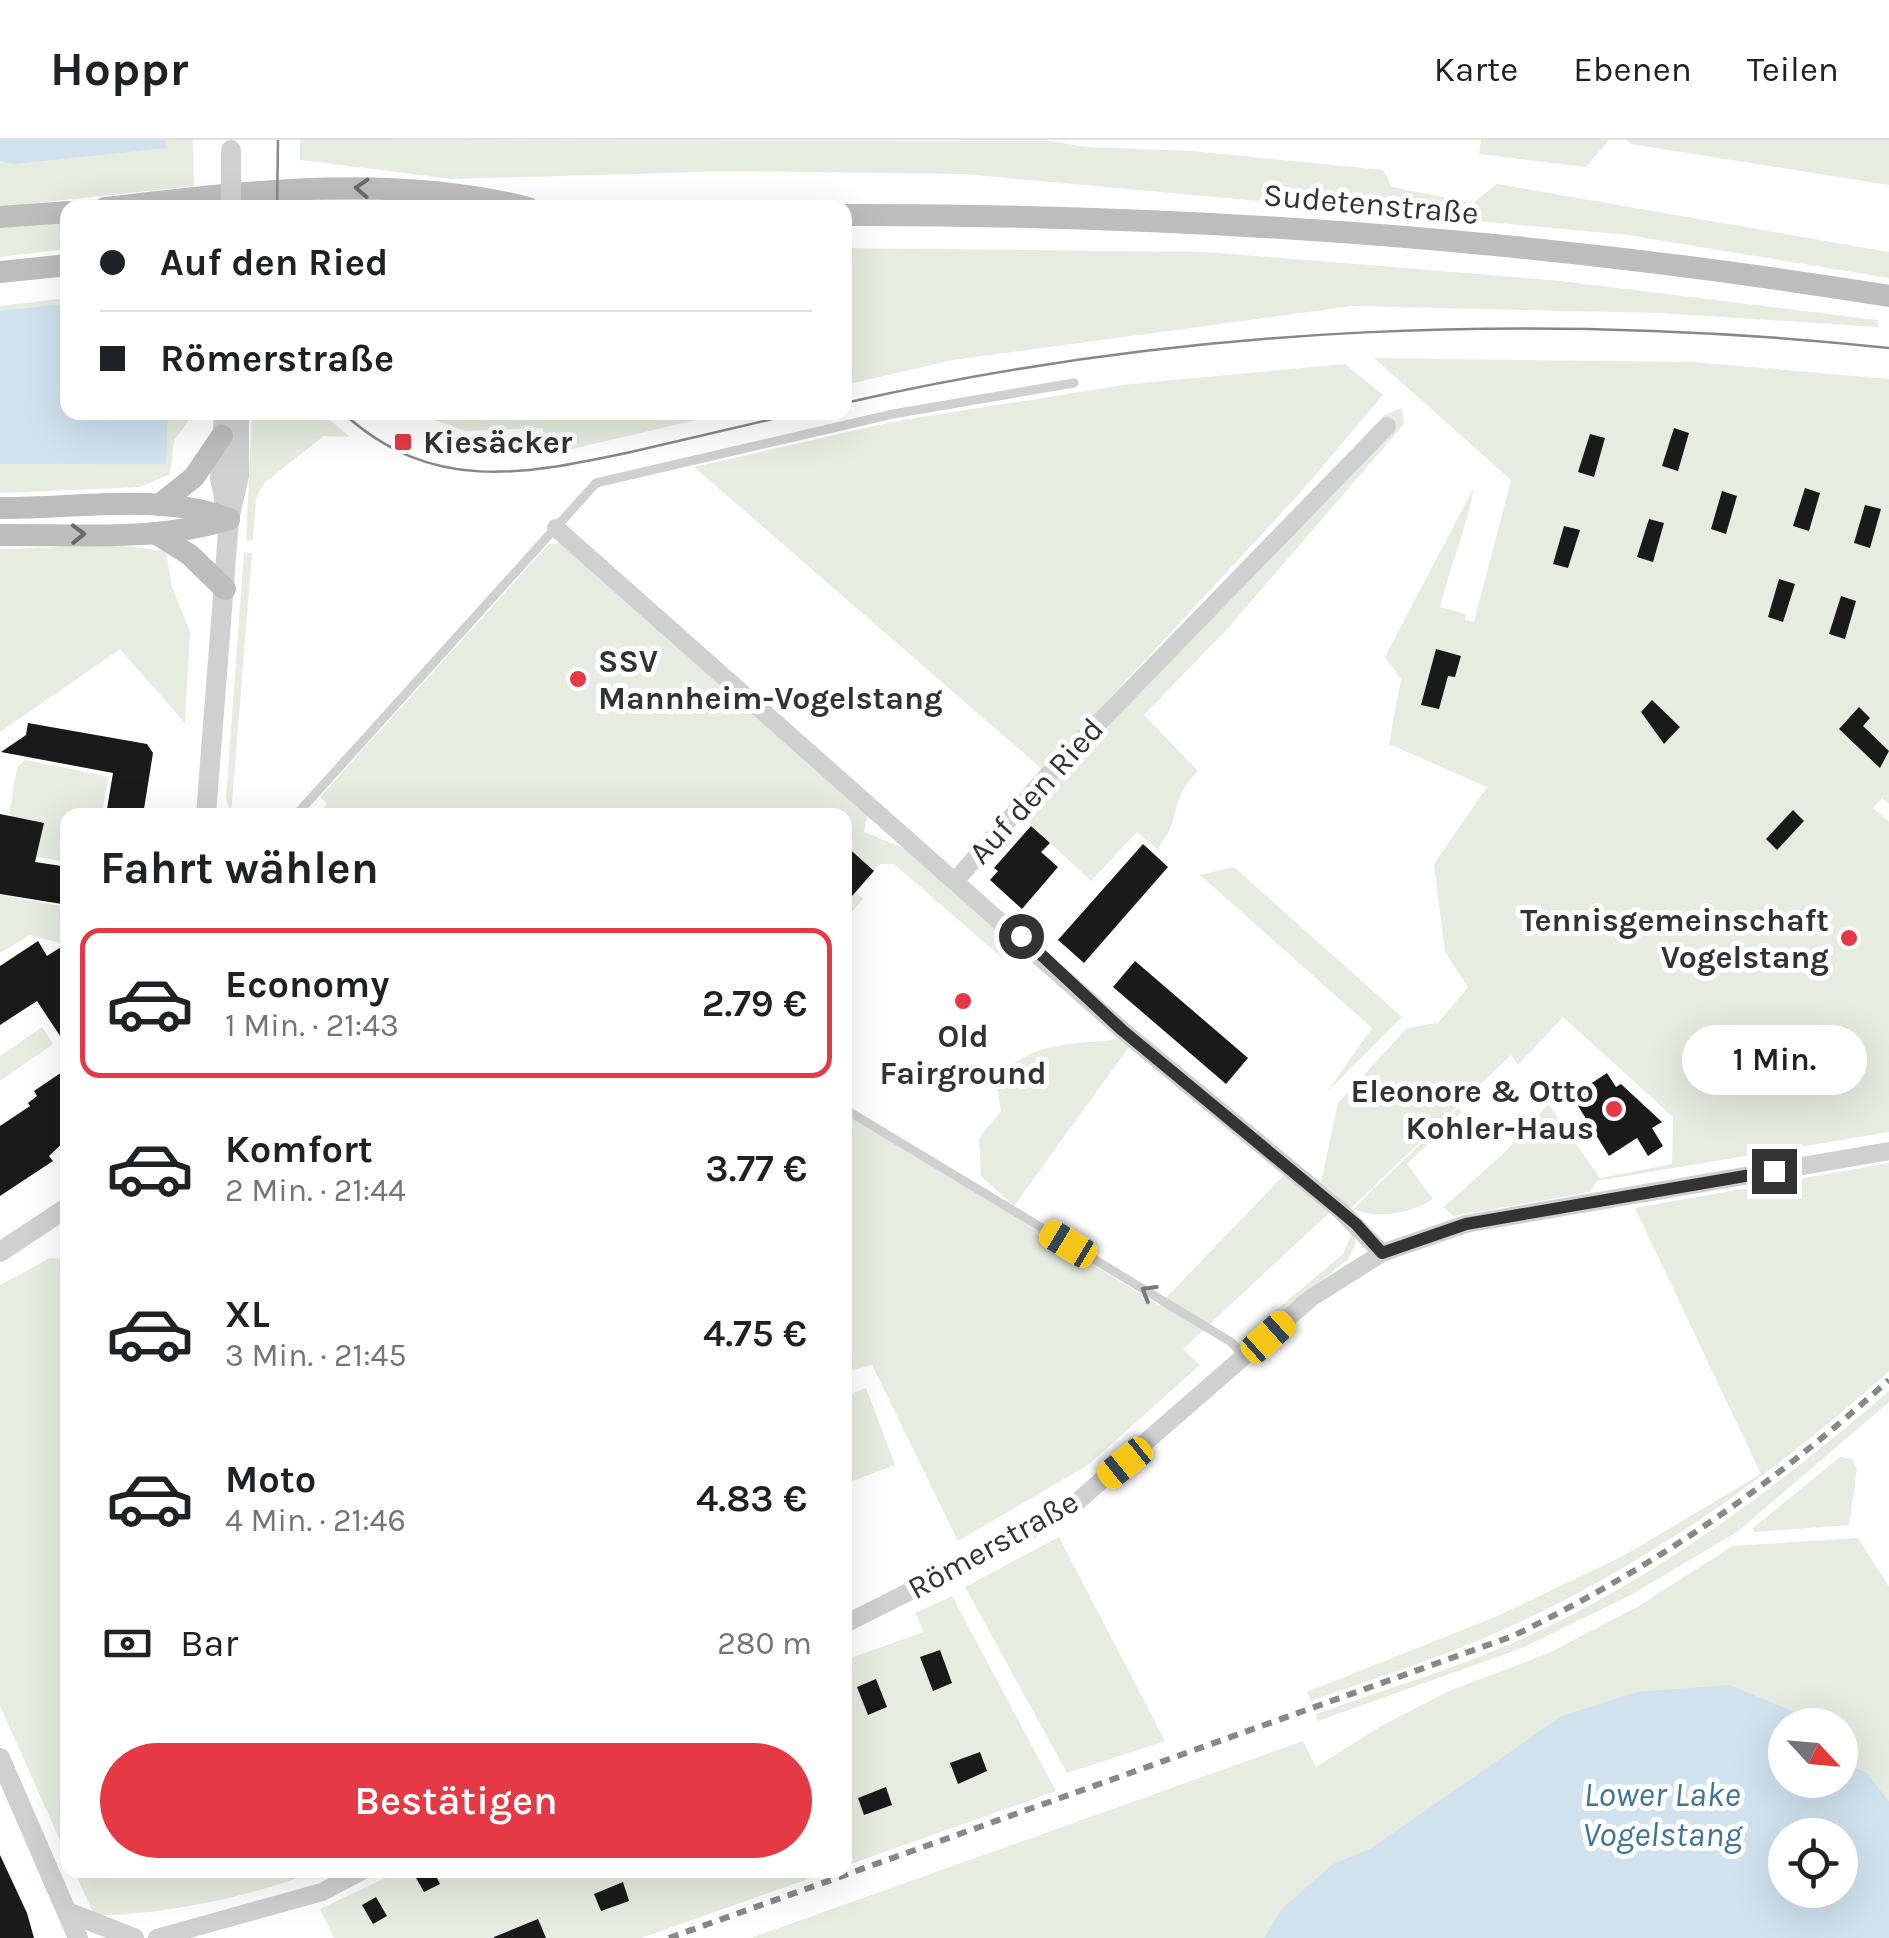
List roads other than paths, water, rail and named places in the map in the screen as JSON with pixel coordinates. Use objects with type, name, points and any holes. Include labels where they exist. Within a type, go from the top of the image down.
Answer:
[{"type":"main road","points":[[179,200],[289,188],[360,187],[464,200]]},
{"type":"main road","points":[[0,218],[60,213]]},
{"type":"main road","name":"Sudetenstraße","points":[[852,215],[1139,219],[1316,230],[1629,259],[1889,296]]},
{"type":"main road","points":[[0,272],[60,266]]},
{"type":"main road","points":[[159,505],[194,477],[223,424]]},
{"type":"main road","points":[[0,508],[159,505],[200,508],[229,519]]},
{"type":"main road","points":[[0,535],[198,529],[229,519]]},
{"type":"main road","points":[[155,532],[190,555],[224,589]]},
{"type":"street","points":[[230,145],[231,200]]},
{"type":"street","points":[[207,808],[229,519],[239,476],[239,420]]},
{"type":"street","points":[[223,424],[220,478],[229,519]]},
{"type":"street","name":"Auf den Ried","points":[[1382,1253],[1356,1224],[1122,1030],[956,880],[1048,775],[1387,426]]},
{"type":"street","points":[[556,528],[956,880]]},
{"type":"street","name":"Römerstraße","points":[[852,1620],[1035,1528],[1078,1500],[1312,1298],[1382,1253],[1466,1224],[1889,1151]]},
{"type":"street","points":[[0,1252],[60,1213]]},
{"type":"street","points":[[0,1758],[78,1938]]},
{"type":"street","points":[[156,1938],[322,1892],[349,1878]]},
{"type":"street","points":[[70,1913],[134,1938]]},
{"type":"lane","points":[[302,808],[596,483],[893,414],[1074,383]]},
{"type":"lane","points":[[852,1113],[1231,1342],[1246,1356]]},
{"type":"water","points":[[0,140],[165,140],[166,148],[13,164],[0,161]]},
{"type":"water","points":[[60,305],[60,420],[168,420],[166,464],[0,464],[0,311]]},
{"type":"water","name":"Lower Lake Vogelstang","points":[[1729,1685],[1785,1708],[1768,1708],[1768,1798],[1858,1798],[1858,1769],[1867,1773],[1889,1802],[1889,1938],[1264,1938],[1282,1909],[1333,1864],[1370,1849],[1562,1716],[1637,1692]]},
{"type":"tram line","points":[[277,200],[278,140]]},
{"type":"tram line","points":[[852,402],[1103,356],[1365,332],[1627,330],[1889,348]]},
{"type":"tram line","points":[[352,420],[410,456],[444,467],[479,471],[553,467],[769,420]]},
{"type":"railway","points":[[852,1873],[1513,1636],[1616,1581],[1710,1522],[1800,1456],[1889,1380]]},
{"type":"railway","points":[[669,1938],[837,1878]]},
{"type":"place","name":"Kiesäcker","points":[[403,442]]},
{"type":"place","name":"SSV Mannheim-Vogelstang","points":[[578,679]]},
{"type":"place","name":"Tennisgemeinschaft Vogelstang","points":[[1849,938]]},
{"type":"place","name":"Old Fairground","points":[[963,1001]]},
{"type":"place","name":"Eleonore & Otto Kohler-Haus","points":[[1614,1109]]}]
